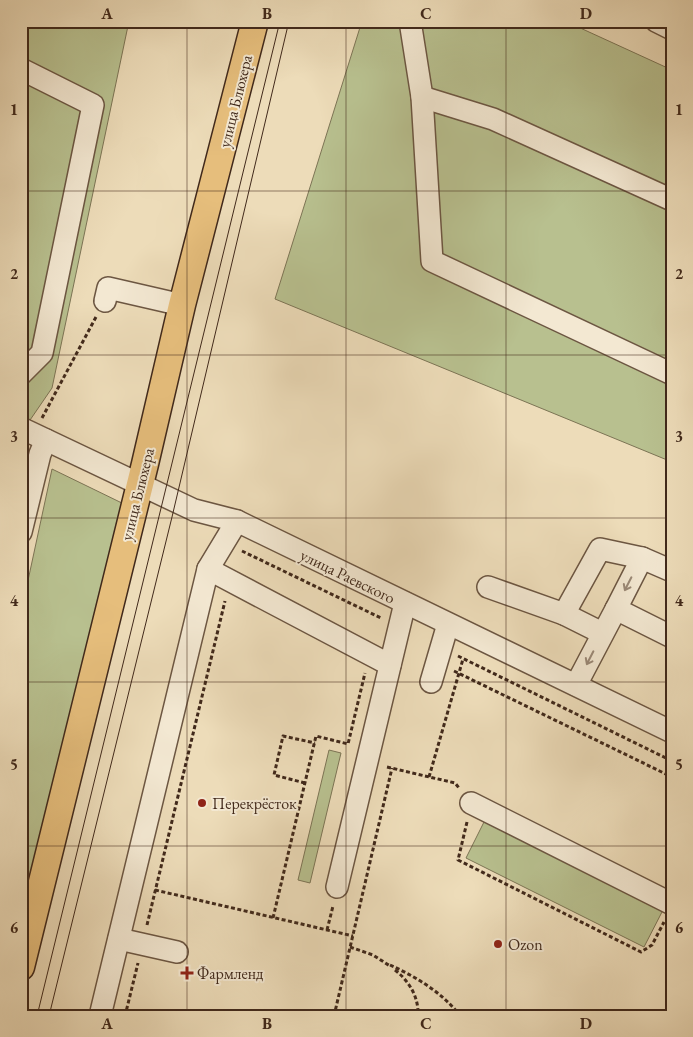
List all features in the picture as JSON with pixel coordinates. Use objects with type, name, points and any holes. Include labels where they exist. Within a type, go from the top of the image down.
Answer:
[{"type":"main road","name":"улица Блюхера","points":[[21,967],[182,305],[255,21]]},
{"type":"street","points":[[410,21],[422,97],[432,261],[672,374]]},
{"type":"street","points":[[656,21],[672,29]]},
{"type":"street","points":[[21,69],[93,105],[42,353],[21,374]]},
{"type":"street","points":[[422,97],[493,119],[672,200]]},
{"type":"street","points":[[105,301],[108,288],[182,305]]},
{"type":"street","points":[[21,532],[40,454],[35,431]]},
{"type":"street","name":"улица Раевского","points":[[35,431],[194,510],[237,521],[672,732]]},
{"type":"street","points":[[100,1016],[208,569],[237,521]]},
{"type":"street","points":[[564,614],[600,549],[642,558],[672,571]]},
{"type":"street","points":[[576,685],[642,558]]},
{"type":"street","points":[[208,569],[337,646],[369,655],[390,666]]},
{"type":"street","points":[[488,587],[564,614],[602,633]]},
{"type":"street","points":[[337,887],[405,603]]},
{"type":"street","points":[[616,609],[672,637]]},
{"type":"street","points":[[434,672],[448,624]]},
{"type":"street","points":[[471,803],[668,913]]},
{"type":"street","points":[[119,939],[177,952]]},
{"type":"path","points":[[35,431],[105,301]]},
{"type":"path","points":[[125,1016],[230,581]]},
{"type":"path","points":[[273,918],[316,736],[348,744],[369,655]]},
{"type":"path","points":[[429,777],[463,659]]},
{"type":"path","points":[[434,672],[459,673],[672,777]]},
{"type":"path","points":[[305,783],[274,775],[283,736],[315,743]]},
{"type":"path","points":[[367,762],[455,783],[471,803],[458,860],[641,952],[652,945],[668,913]]},
{"type":"path","points":[[334,1016],[392,768]]},
{"type":"path","points":[[155,890],[353,936]]},
{"type":"path","points":[[350,947],[373,955],[414,978],[436,992],[458,1014]]},
{"type":"path","points":[[390,965],[410,985],[418,1004],[418,1016]]},
{"type":"path","points":[[434,1016],[444,1013],[462,1013],[468,1016]]},
{"type":"green space","points":[[21,21],[129,21],[52,388],[28,423],[21,419]]},
{"type":"green space","points":[[362,21],[565,21],[672,70],[672,462],[275,299]]},
{"type":"green space","points":[[52,469],[126,505],[21,924],[21,613]]},
{"type":"green space","points":[[329,750],[341,753],[310,883],[298,880]]},
{"type":"green space","points":[[485,820],[663,910],[644,947],[466,858]]},
{"type":"tram line","points":[[37,1016],[280,21]]},
{"type":"tram line","points":[[49,1016],[172,517],[289,21]]},
{"type":"place","name":"Перекрёсток","points":[[202,803]]},
{"type":"place","name":"Ozon","points":[[498,944]]},
{"type":"place","name":"Фармленд","points":[[187,973]]}]
